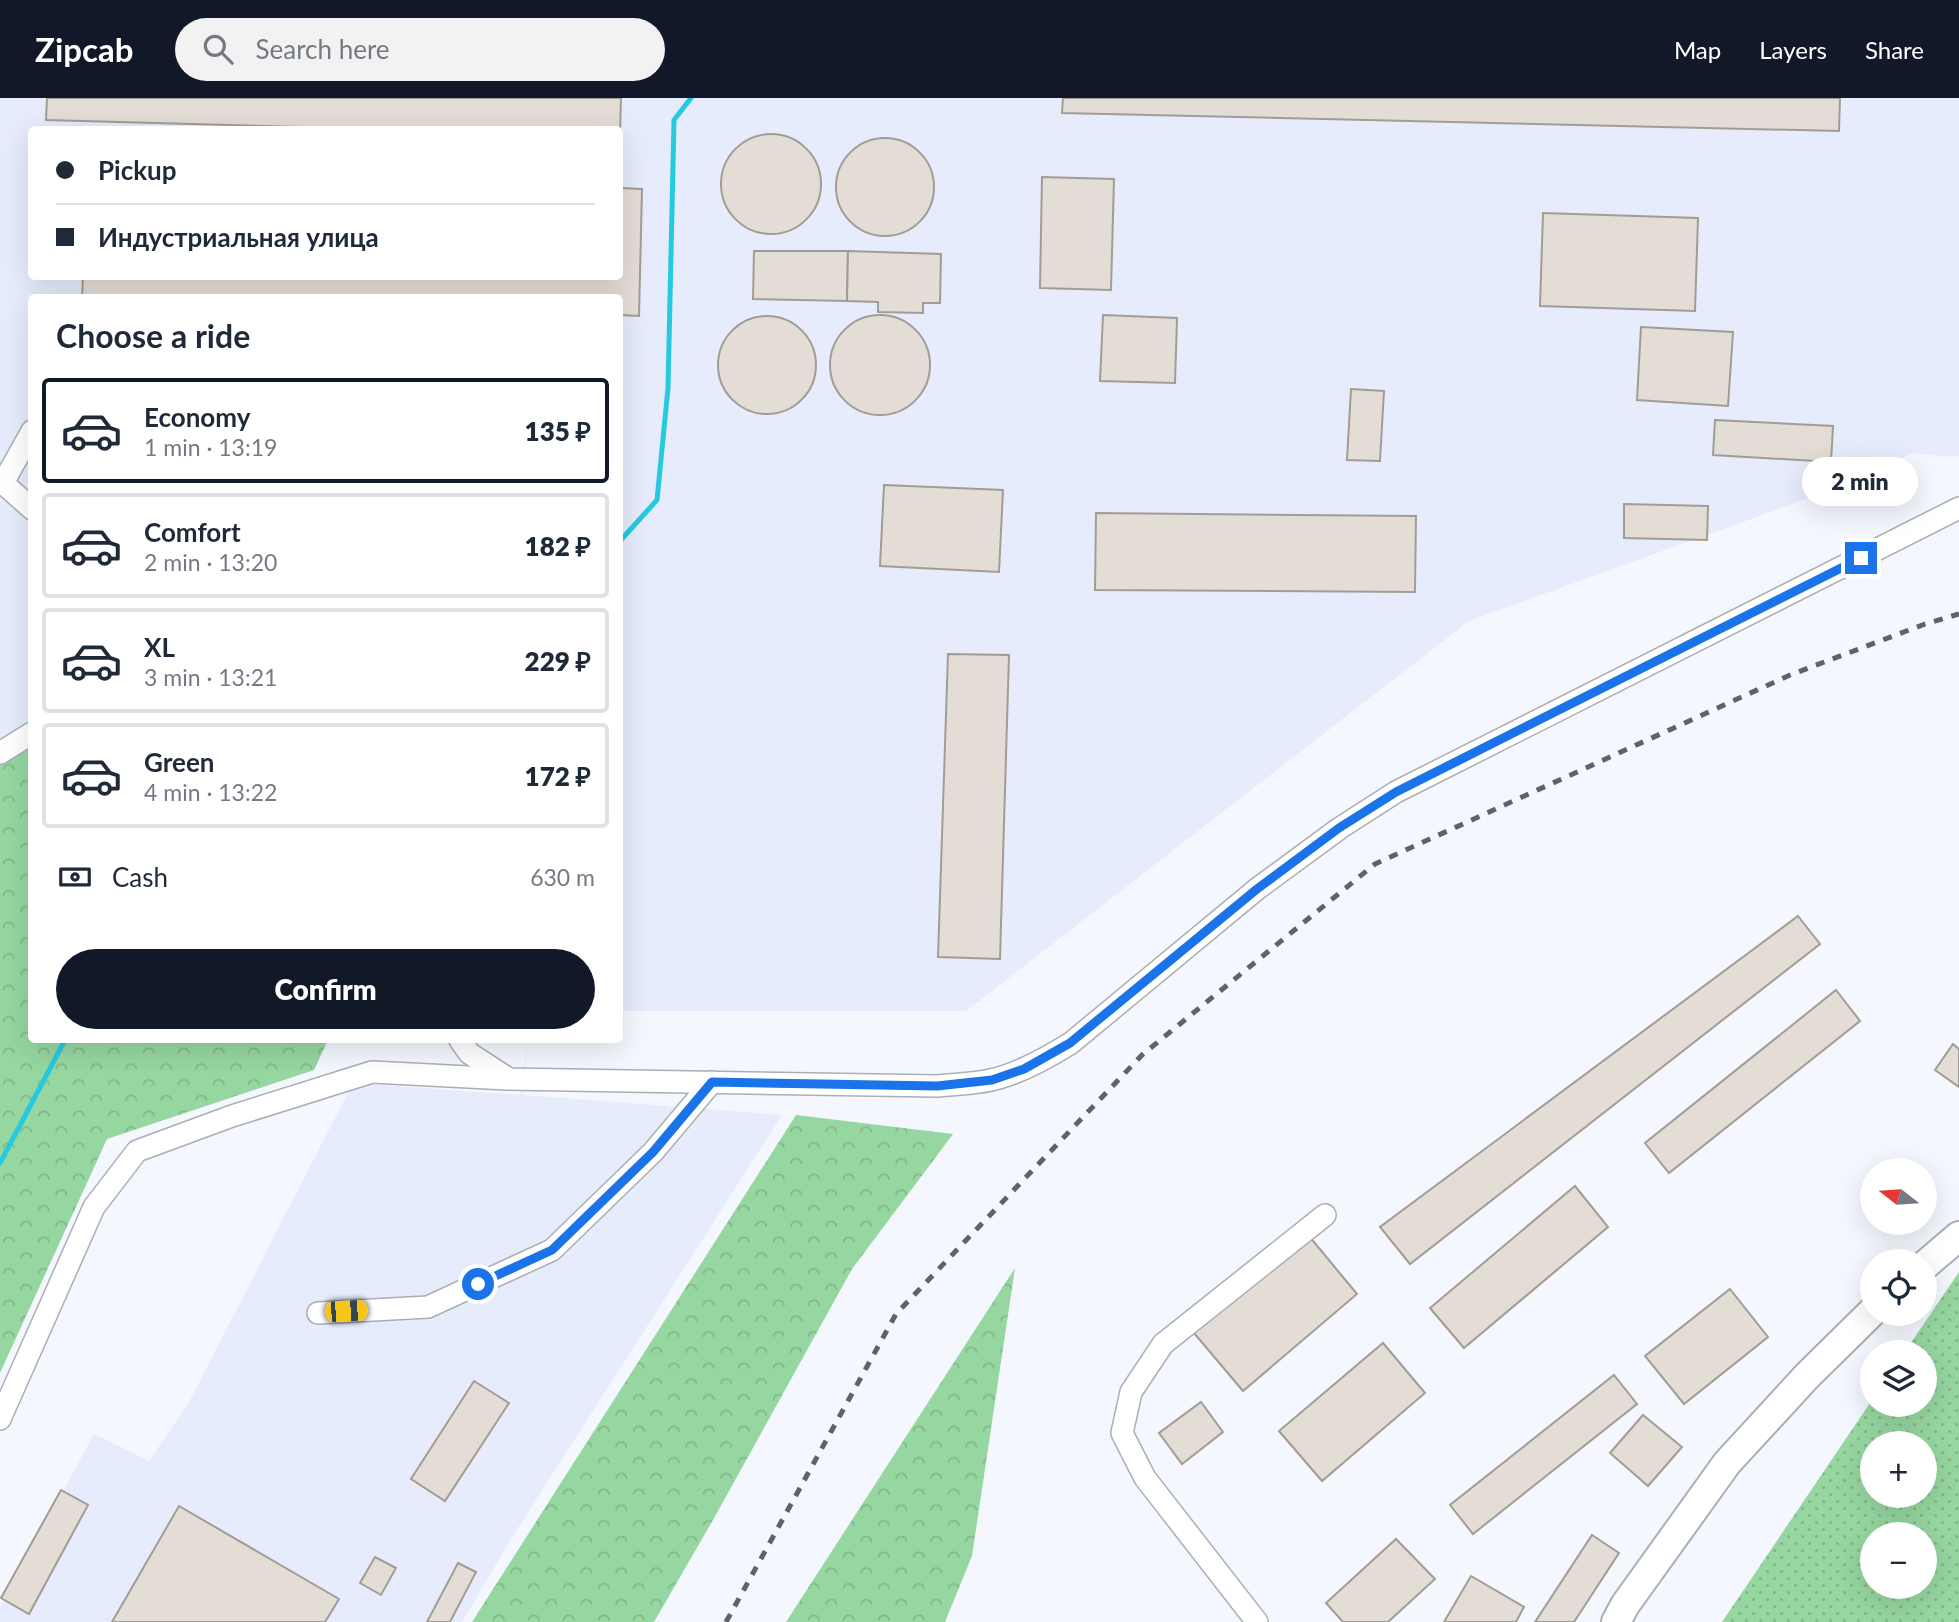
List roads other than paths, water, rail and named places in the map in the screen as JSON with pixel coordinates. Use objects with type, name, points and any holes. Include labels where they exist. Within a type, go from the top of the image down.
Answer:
[{"type":"main road","points":[[1937,1255],[1959,1236]]},
{"type":"main road","points":[[1616,1622],[1625,1605],[1727,1463],[1807,1376],[1860,1324]]},
{"type":"street","points":[[28,437],[1,481],[28,505]]},
{"type":"street","points":[[0,1419],[94,1207],[137,1151],[232,1116],[372,1072],[509,1079],[937,1086],[992,1080],[1024,1069],[1070,1043],[1257,889],[1339,828],[1396,792],[1959,508]]},
{"type":"street","points":[[0,752],[28,735]]},
{"type":"street","points":[[462,1043],[469,1053],[509,1079]]},
{"type":"street","points":[[318,1313],[428,1307],[552,1250],[653,1152],[712,1082]]},
{"type":"street","points":[[1257,1622],[1145,1478],[1122,1433],[1131,1392],[1163,1345],[1325,1215]]},
{"type":"waterway","points":[[623,538],[657,500],[668,388],[674,120],[691,98]]},
{"type":"waterway","points":[[0,1163],[63,1043]]},
{"type":"railway","points":[[726,1622],[896,1314],[1142,1055],[1375,864],[1790,675],[1925,624],[1959,614]]}]
